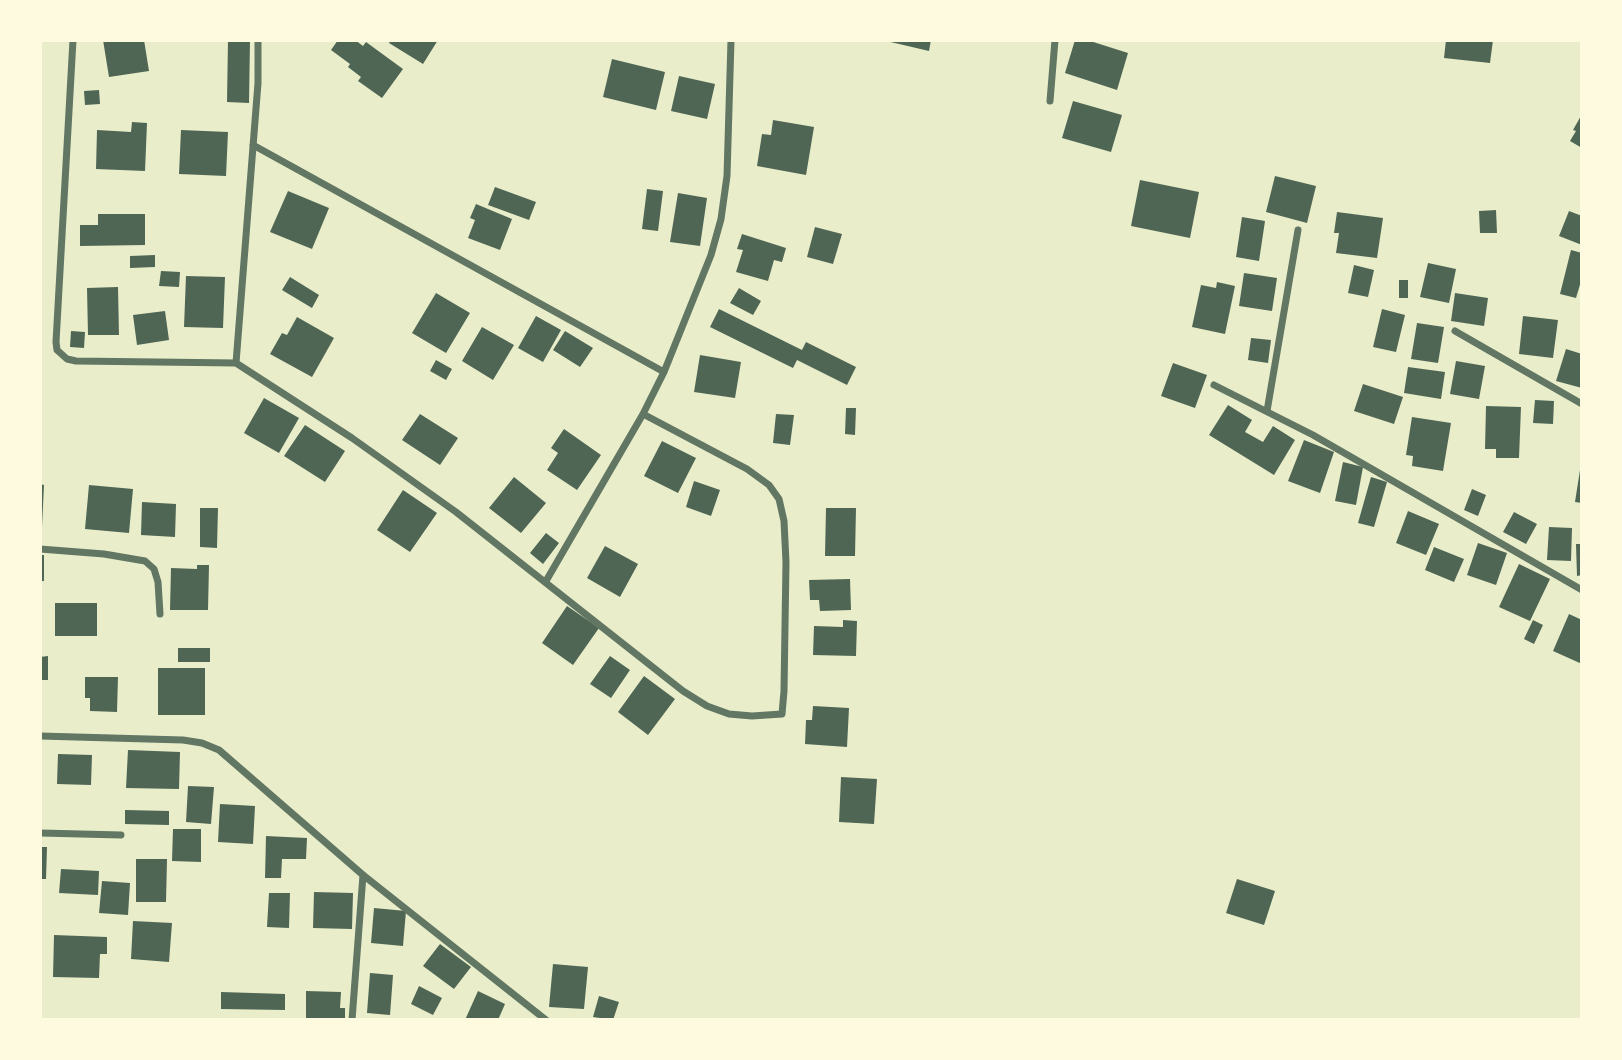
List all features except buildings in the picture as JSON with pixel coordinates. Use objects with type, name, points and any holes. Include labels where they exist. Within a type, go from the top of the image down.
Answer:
[{"type":"street","points":[[73,40],[57,350],[67,359],[76,361],[236,363],[410,478],[545,581],[645,663],[707,706],[729,714],[782,714],[786,562],[784,521],[779,499],[769,485],[747,469],[643,414]]},
{"type":"street","points":[[236,363],[258,83],[258,40]]},
{"type":"street","points":[[545,581],[643,414],[664,372],[711,255],[721,219],[727,176],[731,40]]},
{"type":"street","points":[[1050,101],[1055,40]]},
{"type":"street","points":[[253,145],[664,372]]},
{"type":"street","points":[[1267,411],[1298,230]]},
{"type":"street","points":[[1455,331],[1582,404]]},
{"type":"street","points":[[1214,385],[1313,435],[1582,590]]},
{"type":"street","points":[[40,549],[104,554],[145,561],[154,569],[158,582],[160,614]]},
{"type":"street","points":[[40,736],[172,739],[202,743],[211,747],[229,758],[363,874],[545,1020]]},
{"type":"street","points":[[40,833],[121,835]]},
{"type":"street","points":[[352,1020],[363,874]]}]
